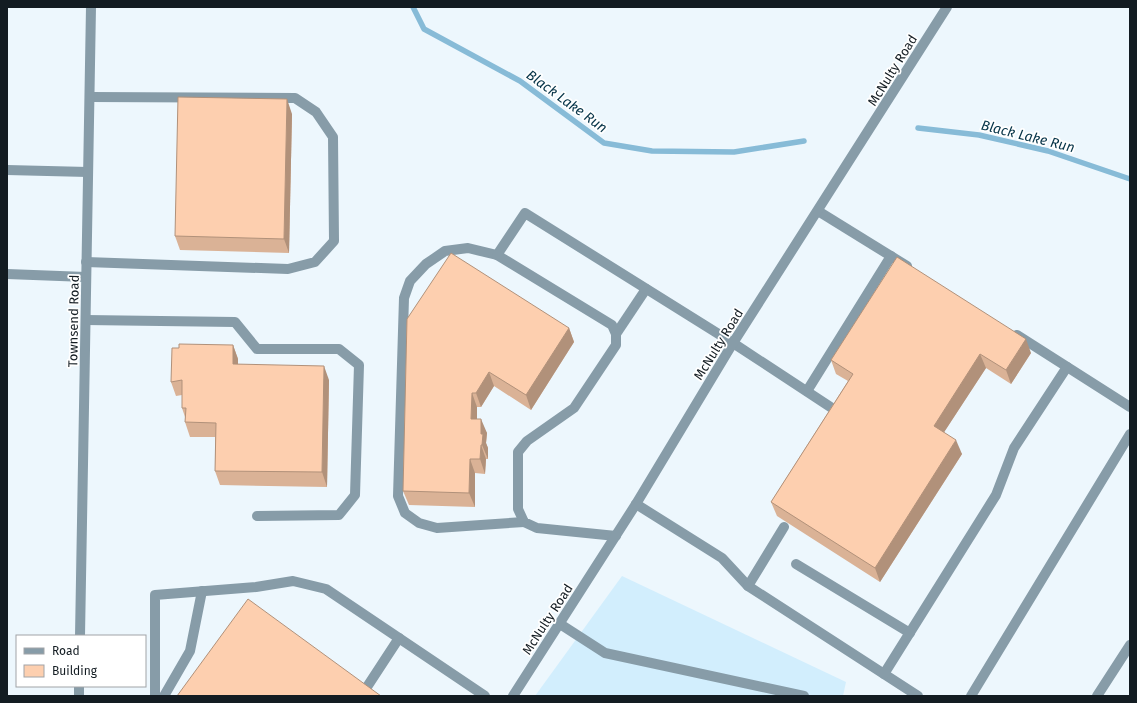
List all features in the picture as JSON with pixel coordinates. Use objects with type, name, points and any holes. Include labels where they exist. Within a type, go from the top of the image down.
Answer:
[{"type":"street","name":"Townsend Road","points":[[80,635],[91,7]]},
{"type":"street","name":"McNulty Road","points":[[514,696],[636,504],[733,343],[947,7]]},
{"type":"street","points":[[86,262],[288,269],[315,262],[334,241],[333,137],[316,112],[295,98],[90,97]]},
{"type":"street","points":[[7,170],[88,172]]},
{"type":"street","points":[[818,210],[918,273]]},
{"type":"street","points":[[497,255],[525,213],[733,343],[835,410]]},
{"type":"street","points":[[524,522],[518,509],[518,452],[527,441],[574,408],[616,345],[616,334],[612,325],[497,255],[468,248],[445,251],[426,264],[410,281],[404,298],[398,496],[405,513],[419,523],[437,528],[524,522],[537,528],[616,536]]},
{"type":"street","points":[[807,391],[891,256]]},
{"type":"street","points":[[7,274],[86,277]]},
{"type":"street","points":[[616,334],[646,288]]},
{"type":"street","points":[[86,320],[235,322],[258,349],[339,349],[359,365],[355,494],[339,515],[256,516]]},
{"type":"street","points":[[1006,329],[1130,407]]},
{"type":"street","points":[[884,674],[996,495],[1014,448],[1067,367]]},
{"type":"street","points":[[971,696],[1130,434]]},
{"type":"street","points":[[636,504],[722,558],[748,586],[918,696]]},
{"type":"street","points":[[748,586],[784,527]]},
{"type":"street","points":[[796,564],[910,633]]},
{"type":"street","points":[[155,696],[155,595],[256,587],[293,581],[326,589],[486,696]]},
{"type":"street","points":[[164,696],[190,651],[202,591]]},
{"type":"street","points":[[560,624],[605,653],[804,696]]},
{"type":"street","points":[[365,690],[399,638]]},
{"type":"street","points":[[1097,696],[1130,645]]},
{"type":"shaded area","points":[[622,576],[846,682],[843,696],[535,696]]},
{"type":"building","points":[[178,97],[287,99],[284,239],[175,236]]},
{"type":"building","points":[[451,253],[569,328],[526,395],[489,372],[476,393],[472,393],[471,419],[481,419],[481,434],[483,434],[480,459],[470,459],[469,493],[403,491],[407,319]]},
{"type":"building","points":[[897,257],[1026,339],[1006,370],[980,354],[934,426],[956,440],[875,568],[771,502],[853,374],[831,360]]},
{"type":"building","points":[[179,344],[233,345],[233,364],[324,366],[322,472],[215,471],[216,423],[185,422],[186,408],[182,408],[182,380],[171,382],[172,348],[179,348]]},
{"type":"building","points":[[248,599],[381,696],[177,696]]},
{"type":"waterway","name":"Black Lake Run","points":[[413,7],[424,29],[520,81],[604,143],[652,151],[734,152],[804,141]]},
{"type":"waterway","name":"Black Lake Run","points":[[918,128],[979,135],[1048,151],[1130,179]]}]
